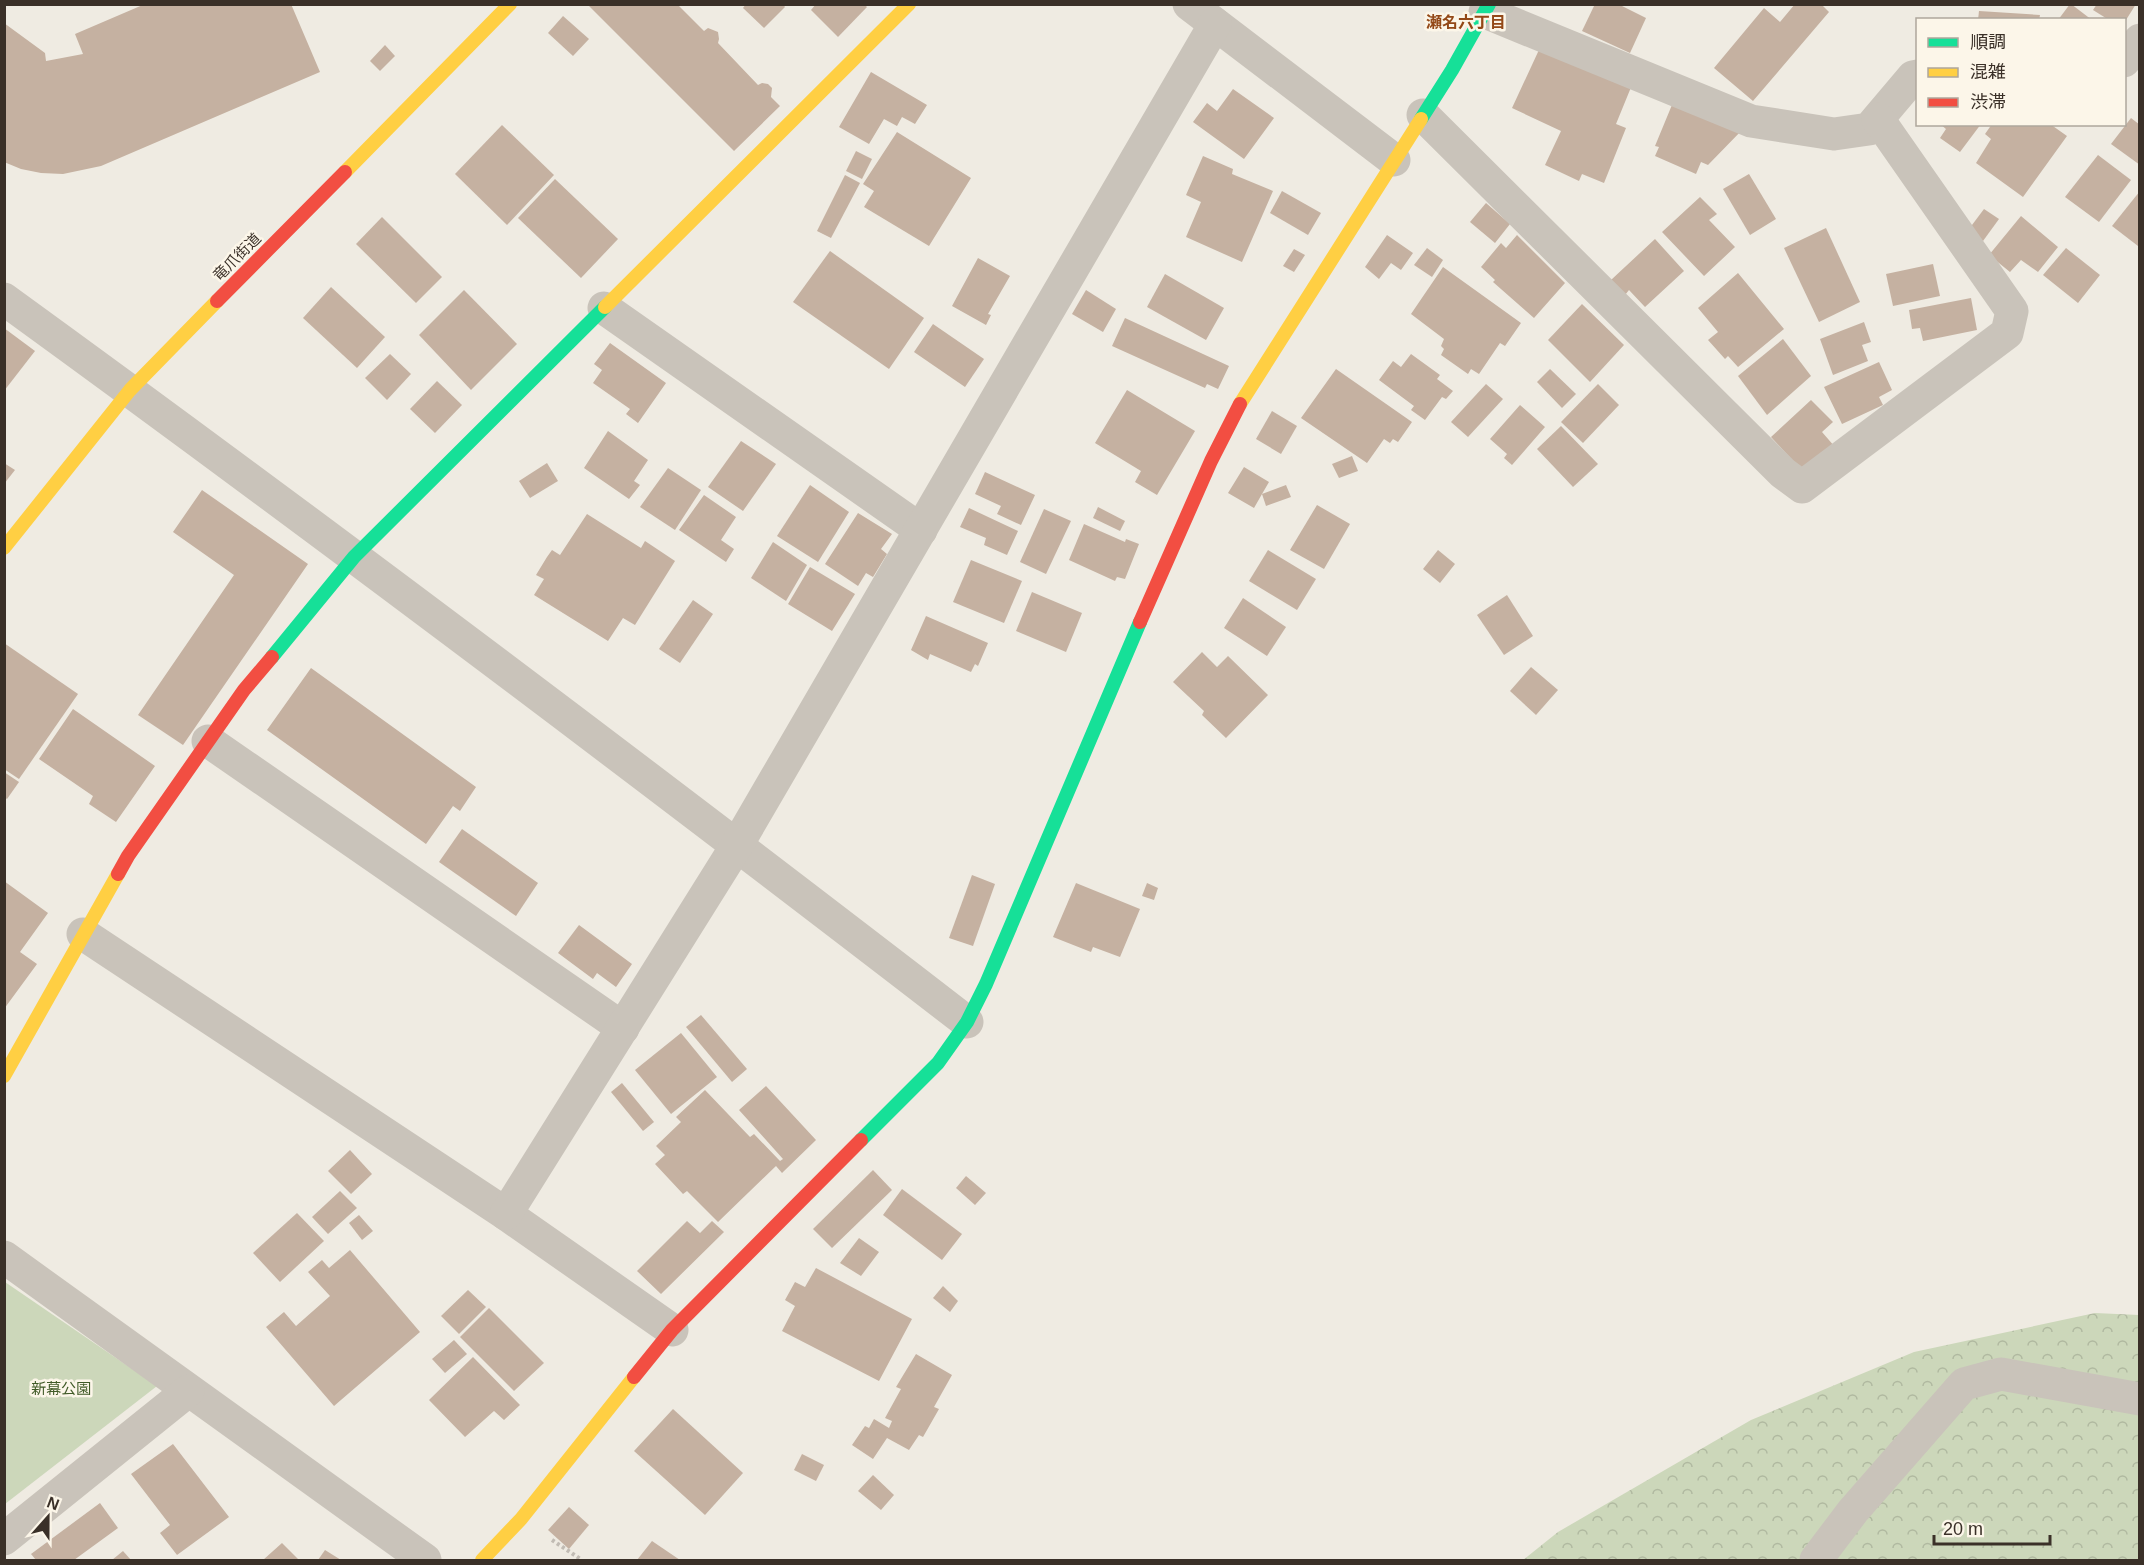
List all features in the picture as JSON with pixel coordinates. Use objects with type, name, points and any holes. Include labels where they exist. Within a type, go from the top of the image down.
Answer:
[{"type":"street","name":"竜爪街道","points":[[4,548],[130,390],[510,4]]},
{"type":"street","points":[[4,1076],[128,856],[244,690],[354,557],[909,4]]},
{"type":"street","points":[[1189,4],[1394,160]]},
{"type":"street","points":[[482,1560],[521,1519],[672,1330],[938,1063],[967,1022],[986,984],[1211,461],[1246,393],[1452,70],[1487,8],[1752,121],[1834,134],[1869,129],[1916,76]]},
{"type":"street","points":[[506,1214],[737,845],[1215,24]]},
{"type":"street","points":[[2126,58],[2139,40]]},
{"type":"street","points":[[1423,115],[1783,472],[1802,487],[2007,333],[2012,310],[1878,119]]},
{"type":"street","points":[[4,299],[354,557],[737,845],[967,1022]]},
{"type":"street","points":[[604,308],[921,530]]},
{"type":"street","points":[[208,741],[623,1028]]},
{"type":"street","points":[[83,934],[506,1214],[672,1330]]},
{"type":"street","points":[[4,1257],[425,1560]]},
{"type":"street","points":[[1816,1560],[1853,1511],[1964,1384],[2001,1374],[2139,1399]]},
{"type":"street","points":[[4,1539],[188,1391]]},
{"type":"green space","name":"新幕公園","points":[[5,1282],[157,1386],[5,1504]]},
{"type":"green space","points":[[2095,1313],[2139,1315],[2139,1560],[1523,1560],[1558,1532],[1751,1420],[1914,1352]]},
{"type":"building","points":[[145,4],[291,4],[320,72],[101,166],[63,174],[21,169],[4,162],[4,23],[45,53],[46,61],[83,54],[75,34]]},
{"type":"building","points":[[587,4],[677,4],[704,31],[708,28],[718,32],[718,43],[758,85],[768,84],[772,88],[771,97],[780,106],[734,151]]},
{"type":"building","points":[[746,4],[783,4],[785,7],[764,28],[743,8]]},
{"type":"building","points":[[816,4],[864,4],[867,7],[838,37],[811,10]]},
{"type":"building","points":[[1595,4],[1618,4],[1646,18],[1630,53],[1582,31]]},
{"type":"building","points":[[1795,4],[1821,4],[1829,12],[1753,101],[1714,68],[1764,8],[1780,22]]},
{"type":"building","points":[[2071,4],[2089,18],[2060,18]]},
{"type":"building","points":[[2097,4],[2136,4],[2126,20],[2126,18],[2106,18],[2093,10]]},
{"type":"building","points":[[1979,11],[2040,15],[2039,18],[1978,18]]},
{"type":"building","points":[[563,16],[589,39],[573,56],[548,33]]},
{"type":"building","points":[[1544,39],[1634,80],[1616,124],[1626,128],[1604,183],[1582,174],[1579,181],[1545,165],[1561,131],[1512,108]]},
{"type":"building","points":[[385,45],[395,56],[380,71],[370,61]]},
{"type":"building","points":[[871,72],[927,105],[915,124],[902,117],[897,126],[884,119],[869,144],[839,127]]},
{"type":"building","points":[[1233,89],[1274,118],[1244,159],[1193,122],[1207,103],[1217,111]]},
{"type":"building","points":[[1674,100],[1744,128],[1708,165],[1701,162],[1696,174],[1655,156],[1659,147],[1655,146]]},
{"type":"building","points":[[2131,118],[2140,125],[2140,165],[2111,144]]},
{"type":"building","points":[[502,125],[554,175],[507,225],[455,174]]},
{"type":"building","points":[[1942,126],[1980,126],[1960,152],[1940,138],[1946,129]]},
{"type":"building","points":[[1991,126],[2053,126],[2067,136],[2023,197],[1976,163],[1991,139],[1985,134]]},
{"type":"building","points":[[897,132],[971,178],[929,246],[864,207],[874,191],[863,184]]},
{"type":"building","points":[[856,151],[872,159],[862,179],[846,171]]},
{"type":"building","points":[[2098,155],[2131,180],[2099,222],[2065,197]]},
{"type":"building","points":[[1203,156],[1233,169],[1232,174],[1273,191],[1242,262],[1186,237],[1201,202],[1186,195]]},
{"type":"building","points":[[1749,174],[1776,219],[1750,235],[1723,189]]},
{"type":"building","points":[[845,175],[860,183],[831,238],[817,231]]},
{"type":"building","points":[[555,179],[618,239],[581,278],[518,218]]},
{"type":"building","points":[[1282,191],[1321,213],[1308,235],[1270,213]]},
{"type":"building","points":[[2140,191],[2140,244],[2138,246],[2112,226]]},
{"type":"building","points":[[1700,197],[1717,214],[1709,220],[1735,247],[1704,276],[1662,232]]},
{"type":"building","points":[[1486,203],[1510,224],[1495,243],[1470,222]]},
{"type":"building","points":[[1984,209],[1999,219],[1983,241],[1969,229]]},
{"type":"building","points":[[2021,216],[2058,247],[2038,272],[2021,260],[2010,272],[1989,255]]},
{"type":"building","points":[[382,217],[442,277],[416,303],[356,244]]},
{"type":"building","points":[[1826,228],[1860,302],[1819,322],[1784,248]]},
{"type":"building","points":[[1387,235],[1413,253],[1401,270],[1391,263],[1379,279],[1365,267]]},
{"type":"building","points":[[1517,235],[1565,283],[1534,318],[1493,282],[1495,280],[1481,267],[1501,243],[1506,248]]},
{"type":"building","points":[[1655,239],[1684,271],[1645,307],[1629,290],[1625,295],[1611,280]]},
{"type":"building","points":[[1427,248],[1443,260],[1432,277],[1414,265]]},
{"type":"building","points":[[2066,248],[2100,275],[2078,303],[2043,275]]},
{"type":"building","points":[[1294,249],[1305,255],[1294,272],[1283,266]]},
{"type":"building","points":[[830,251],[924,318],[889,369],[793,302]]},
{"type":"building","points":[[978,258],[1010,276],[988,314],[991,315],[986,325],[952,306]]},
{"type":"building","points":[[1933,264],[1940,296],[1893,306],[1886,274]]},
{"type":"building","points":[[1443,267],[1521,323],[1505,346],[1500,343],[1479,374],[1471,369],[1468,374],[1441,355],[1444,349],[1441,346],[1444,339],[1411,314]]},
{"type":"building","points":[[1738,273],[1784,329],[1738,367],[1728,356],[1725,359],[1708,340],[1718,332],[1698,308]]},
{"type":"building","points":[[1165,274],[1224,308],[1206,340],[1147,307]]},
{"type":"building","points":[[331,287],[385,337],[357,368],[303,318]]},
{"type":"building","points":[[464,290],[517,344],[471,390],[419,335]]},
{"type":"building","points":[[1086,290],[1116,309],[1103,332],[1072,314]]},
{"type":"building","points":[[1971,298],[1977,330],[1923,341],[1920,328],[1912,329],[1909,310]]},
{"type":"building","points":[[1582,304],[1624,345],[1590,382],[1548,340]]},
{"type":"building","points":[[1125,318],[1229,366],[1218,389],[1207,384],[1205,388],[1112,346]]},
{"type":"building","points":[[1864,322],[1871,342],[1862,345],[1868,361],[1833,375],[1820,339]]},
{"type":"building","points":[[933,324],[984,359],[965,387],[914,352]]},
{"type":"building","points":[[4,328],[35,351],[4,391]]},
{"type":"building","points":[[1783,339],[1811,376],[1767,415],[1738,376]]},
{"type":"building","points":[[610,343],[666,383],[638,423],[626,414],[630,409],[593,383],[602,370],[594,364]]},
{"type":"building","points":[[390,354],[411,374],[387,400],[365,378]]},
{"type":"building","points":[[1411,354],[1440,375],[1437,379],[1453,391],[1446,399],[1442,397],[1425,420],[1411,410],[1414,406],[1379,380],[1393,361],[1401,367]]},
{"type":"building","points":[[1879,362],[1892,390],[1879,397],[1883,405],[1842,424],[1824,387]]},
{"type":"building","points":[[1336,369],[1412,422],[1398,442],[1393,439],[1390,443],[1384,439],[1367,463],[1301,418]]},
{"type":"building","points":[[1550,369],[1576,394],[1562,408],[1537,382]]},
{"type":"building","points":[[437,381],[462,405],[435,433],[410,409]]},
{"type":"building","points":[[1486,384],[1503,399],[1468,437],[1451,422]]},
{"type":"building","points":[[1598,384],[1619,405],[1583,443],[1561,422]]},
{"type":"building","points":[[1127,390],[1195,431],[1157,495],[1135,482],[1141,471],[1095,443]]},
{"type":"building","points":[[1811,400],[1833,422],[1822,432],[1835,447],[1805,474],[1771,437]]},
{"type":"building","points":[[1520,405],[1545,427],[1512,465],[1504,458],[1507,454],[1490,439]]},
{"type":"building","points":[[1272,411],[1297,426],[1281,454],[1256,439]]},
{"type":"building","points":[[1561,426],[1598,464],[1573,487],[1537,449]]},
{"type":"building","points":[[608,431],[648,460],[634,481],[640,485],[629,499],[584,468]]},
{"type":"building","points":[[741,441],[776,464],[743,511],[708,487]]},
{"type":"building","points":[[1352,456],[1358,471],[1339,478],[1332,464]]},
{"type":"building","points":[[4,463],[15,470],[4,484]]},
{"type":"building","points":[[547,463],[558,481],[530,498],[519,481]]},
{"type":"building","points":[[1244,467],[1269,482],[1254,508],[1228,493]]},
{"type":"building","points":[[668,468],[701,490],[675,530],[640,507]]},
{"type":"building","points":[[985,472],[1035,495],[1021,525],[997,514],[1001,506],[975,494]]},
{"type":"building","points":[[810,485],[849,512],[818,562],[777,536]]},
{"type":"building","points":[[1286,485],[1291,497],[1266,506],[1262,494]]},
{"type":"building","points":[[202,490],[308,564],[183,745],[138,715],[234,575],[173,532]]},
{"type":"building","points":[[704,495],[736,517],[721,540],[734,549],[726,562],[679,530]]},
{"type":"building","points":[[1317,505],[1350,524],[1324,569],[1290,550]]},
{"type":"building","points":[[1098,507],[1125,521],[1120,531],[1093,518]]},
{"type":"building","points":[[969,508],[1018,531],[1007,555],[984,545],[986,538],[960,527]]},
{"type":"building","points":[[1044,509],[1071,521],[1046,574],[1020,562]]},
{"type":"building","points":[[858,513],[892,534],[881,549],[887,554],[873,577],[866,573],[858,586],[825,564]]},
{"type":"building","points":[[587,514],[641,548],[645,541],[675,561],[635,625],[623,618],[608,641],[534,595],[544,579],[536,575],[547,557],[552,550],[560,555]]},
{"type":"building","points":[[1084,524],[1125,542],[1126,539],[1139,544],[1125,579],[1117,577],[1115,581],[1069,560]]},
{"type":"building","points":[[773,542],[807,565],[786,601],[751,578]]},
{"type":"building","points":[[1268,550],[1316,579],[1297,610],[1249,581]]},
{"type":"building","points":[[1438,550],[1455,564],[1440,583],[1423,569]]},
{"type":"building","points":[[971,560],[1022,581],[1004,623],[953,602]]},
{"type":"building","points":[[810,567],[855,594],[832,631],[788,604]]},
{"type":"building","points":[[1032,592],[1082,613],[1066,652],[1016,631]]},
{"type":"building","points":[[1507,595],[1533,636],[1504,655],[1477,615]]},
{"type":"building","points":[[1243,598],[1286,627],[1267,656],[1224,628]]},
{"type":"building","points":[[693,600],[713,614],[680,663],[659,649]]},
{"type":"building","points":[[926,616],[988,643],[978,666],[975,664],[971,672],[930,654],[928,660],[911,650]]},
{"type":"building","points":[[4,643],[78,694],[19,779],[4,769]]},
{"type":"building","points":[[1202,652],[1217,667],[1228,656],[1268,695],[1226,738],[1202,715],[1204,711],[1173,682]]},
{"type":"building","points":[[1531,667],[1558,690],[1536,715],[1510,691]]},
{"type":"building","points":[[311,668],[476,787],[460,811],[453,806],[426,844],[267,730]]},
{"type":"building","points":[[73,709],[155,766],[116,822],[89,804],[93,796],[39,759]]},
{"type":"building","points":[[4,772],[19,782],[7,799],[4,797]]},
{"type":"building","points":[[462,829],[538,883],[516,916],[439,862]]},
{"type":"building","points":[[972,875],[995,884],[973,946],[949,938]]},
{"type":"building","points":[[4,881],[48,913],[20,952],[37,964],[4,1009]]},
{"type":"building","points":[[1076,883],[1140,909],[1120,957],[1093,947],[1091,952],[1053,937]]},
{"type":"building","points":[[1147,883],[1158,888],[1154,900],[1142,896]]},
{"type":"building","points":[[579,925],[632,964],[616,987],[597,973],[593,979],[558,953]]},
{"type":"building","points":[[701,1015],[747,1069],[732,1082],[686,1027]]},
{"type":"building","points":[[681,1033],[717,1077],[671,1114],[635,1070]]},
{"type":"building","points":[[622,1083],[654,1122],[643,1131],[611,1092]]},
{"type":"building","points":[[766,1086],[816,1140],[782,1173],[776,1166],[718,1222],[687,1191],[683,1194],[655,1164],[665,1155],[656,1146],[681,1122],[676,1117],[705,1090],[750,1137],[754,1134],[780,1161],[783,1159],[739,1110]]},
{"type":"building","points":[[350,1150],[372,1174],[351,1194],[328,1171]]},
{"type":"building","points":[[873,1170],[892,1190],[832,1248],[813,1229]]},
{"type":"building","points":[[966,1176],[986,1193],[975,1205],[956,1188]]},
{"type":"building","points":[[902,1189],[962,1234],[942,1260],[883,1215]]},
{"type":"building","points":[[340,1191],[357,1208],[328,1234],[312,1217]]},
{"type":"building","points":[[297,1213],[324,1241],[280,1282],[253,1253]]},
{"type":"building","points":[[359,1215],[373,1231],[362,1240],[349,1223]]},
{"type":"building","points":[[687,1221],[700,1233],[712,1221],[724,1232],[661,1294],[637,1271]]},
{"type":"building","points":[[859,1238],[879,1252],[861,1276],[840,1263]]},
{"type":"building","points":[[350,1250],[420,1332],[334,1406],[266,1327],[284,1312],[296,1326],[330,1296],[308,1272],[322,1260],[329,1268]]},
{"type":"building","points":[[816,1268],[912,1319],[879,1381],[782,1331],[795,1306],[785,1300],[795,1282],[805,1287]]},
{"type":"building","points":[[943,1286],[958,1301],[950,1312],[933,1298]]},
{"type":"building","points":[[468,1290],[486,1307],[459,1334],[441,1316]]},
{"type":"building","points":[[489,1308],[544,1363],[514,1391],[460,1337]]},
{"type":"building","points":[[454,1340],[467,1354],[445,1373],[432,1359]]},
{"type":"building","points":[[916,1354],[952,1375],[934,1407],[939,1409],[923,1437],[919,1435],[909,1450],[887,1438],[873,1459],[852,1445],[865,1426],[869,1428],[874,1419],[889,1428],[892,1421],[885,1418],[901,1389],[896,1387]]},
{"type":"building","points":[[473,1357],[520,1405],[504,1420],[494,1411],[465,1437],[429,1400]]},
{"type":"building","points":[[673,1409],[743,1473],[705,1515],[634,1451]]},
{"type":"building","points":[[173,1444],[229,1517],[177,1555],[160,1533],[170,1525],[131,1474]]},
{"type":"building","points":[[802,1454],[824,1465],[816,1481],[794,1470]]},
{"type":"building","points":[[873,1475],[894,1495],[881,1510],[858,1491]]},
{"type":"building","points":[[100,1503],[118,1528],[74,1560],[36,1560],[31,1554]]},
{"type":"building","points":[[569,1507],[589,1525],[569,1549],[548,1530]]},
{"type":"building","points":[[652,1541],[680,1560],[637,1560]]},
{"type":"building","points":[[282,1543],[299,1560],[263,1560]]},
{"type":"building","points":[[325,1550],[341,1560],[318,1560]]},
{"type":"building","points":[[123,1551],[131,1560],[112,1560]]},
{"type":"traffic: fast","points":[[1421,119],[1489,4]]},
{"type":"traffic: fast","points":[[272,657],[354,557],[605,307]]},
{"type":"traffic: fast","points":[[861,1140],[938,1063],[967,1022],[986,984],[1140,622]]},
{"type":"traffic: slow","points":[[345,172],[510,4]]},
{"type":"traffic: slow","points":[[605,307],[909,4]]},
{"type":"traffic: slow","points":[[1240,404],[1421,119]]},
{"type":"traffic: slow","points":[[4,548],[130,390],[217,301]]},
{"type":"traffic: slow","points":[[4,1076],[118,874]]},
{"type":"traffic: slow","points":[[482,1560],[521,1519],[634,1377]]},
{"type":"traffic: jam","points":[[217,301],[345,172]]},
{"type":"traffic: jam","points":[[1140,622],[1211,461],[1240,404]]},
{"type":"traffic: jam","points":[[118,874],[128,856],[244,690],[272,657]]},
{"type":"traffic: jam","points":[[634,1377],[672,1330],[861,1140]]},
{"type":"district","name":"瀬名六丁目","points":[[1466,22]]}]
